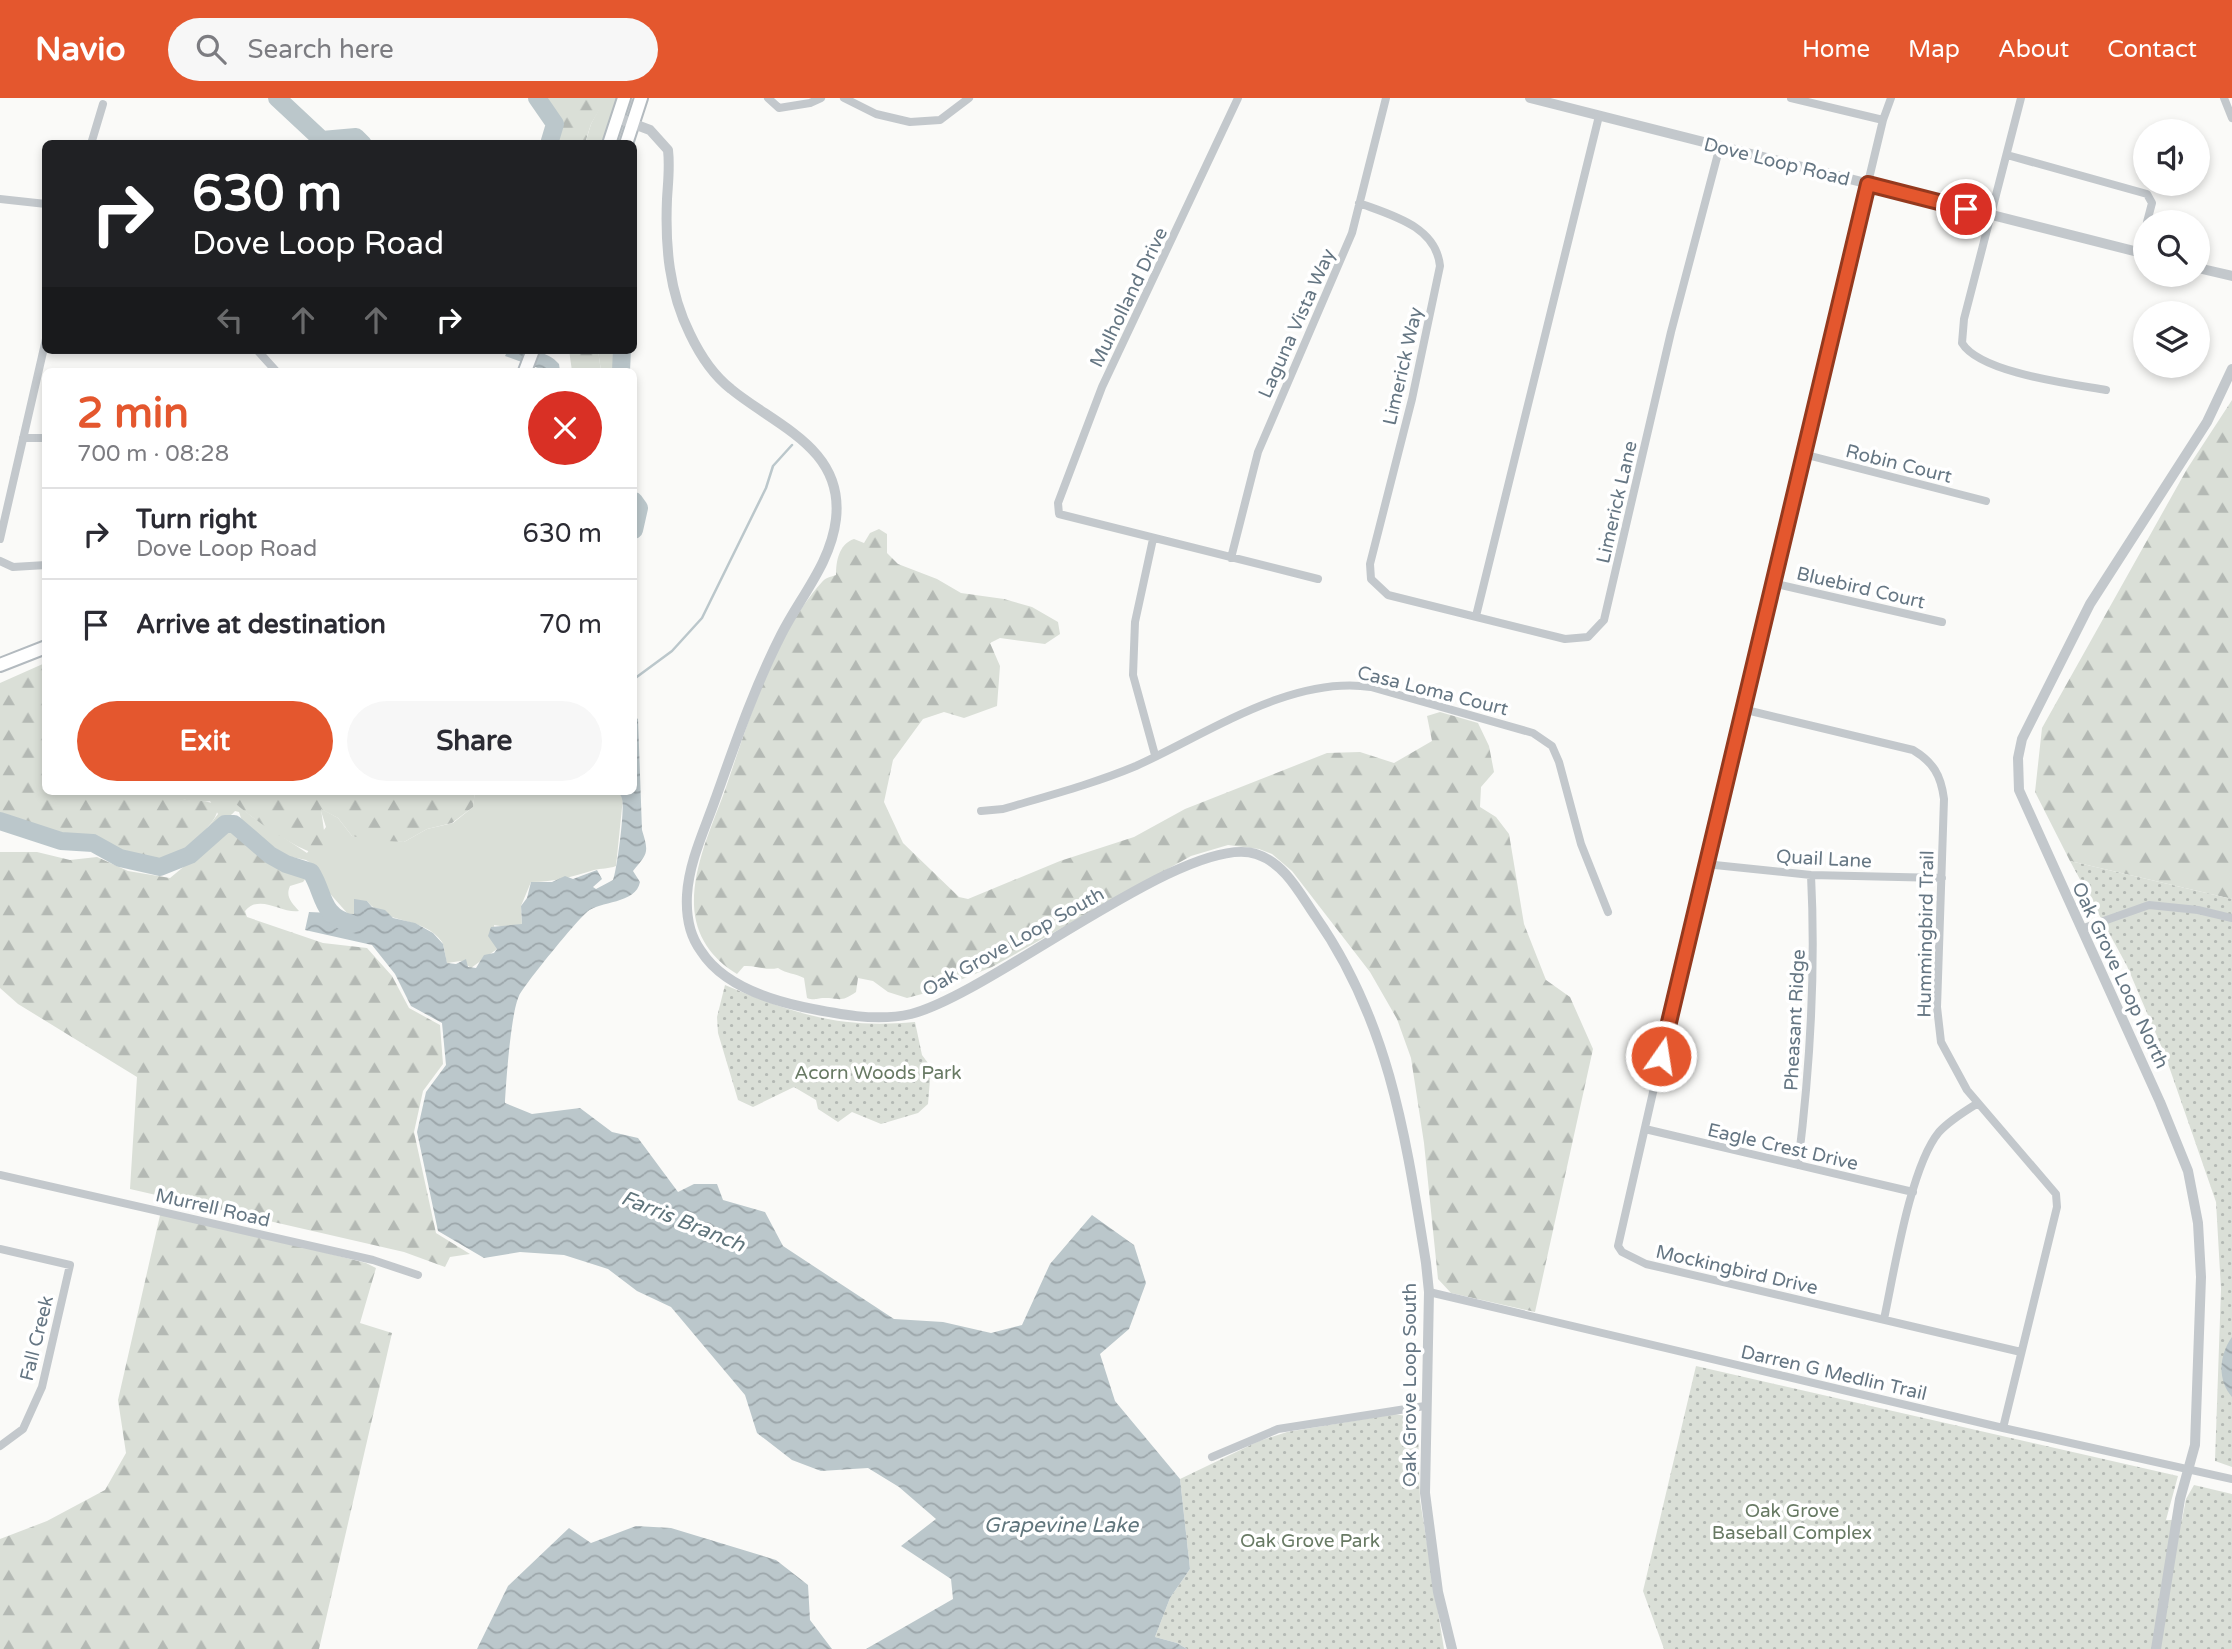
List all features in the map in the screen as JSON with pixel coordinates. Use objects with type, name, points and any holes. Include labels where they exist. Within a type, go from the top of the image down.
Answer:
[{"type":"main road","points":[[610,140],[624,98]]},
{"type":"main road","points":[[628,140],[641,98]]},
{"type":"main road","points":[[0,665],[42,648]]},
{"type":"street","points":[[768,98],[774,106],[784,107],[821,98]]},
{"type":"street","points":[[784,107],[791,98]]},
{"type":"street","points":[[844,98],[876,114],[910,122],[940,120],[970,98]]},
{"type":"street","name":"Mulholland Drive","points":[[1153,539],[1059,514],[1058,503],[1102,387],[1238,98]]},
{"type":"street","name":"Laguna Vista Way","points":[[1231,558],[1258,452],[1342,260],[1386,98]]},
{"type":"street","name":"Dove Loop Road","points":[[1530,98],[2133,251]]},
{"type":"street","points":[[1791,98],[1883,120]]},
{"type":"street","name":"Mockingbird Drive","points":[[1891,98],[1883,120],[1772,583],[1618,1237],[1622,1252],[1646,1264],[2021,1352]]},
{"type":"street","points":[[2021,98],[1964,319],[1962,343],[1966,349],[1995,365],[2106,390]]},
{"type":"street","points":[[2224,98],[2232,118]]},
{"type":"street","points":[[93,140],[103,104]]},
{"type":"street","points":[[1476,616],[1599,116]]},
{"type":"street","name":"Oak Grove Loop South","points":[[618,118],[658,136],[668,150],[669,272],[680,313],[693,342],[730,389],[790,429],[819,454],[834,484],[836,498],[833,538],[822,565],[766,667],[692,862],[686,899],[692,935],[700,951],[726,977],[746,988],[794,1005],[850,1015],[906,1015],[959,994],[1060,934],[1204,857],[1231,851],[1264,857],[1284,871],[1332,941],[1357,987],[1383,1049],[1396,1098],[1429,1292],[1423,1451],[1428,1531],[1438,1592],[1452,1649]]},
{"type":"street","name":"Limerick Lane","points":[[1371,579],[1388,595],[1565,639],[1588,637],[1604,620],[1671,332],[1720,146]]},
{"type":"street","points":[[2007,155],[2147,194],[2152,203],[2150,210]]},
{"type":"street","points":[[2,200],[42,204]]},
{"type":"street","name":"Limerick Way","points":[[1359,203],[1417,228],[1436,248],[1440,266],[1412,399],[1370,564],[1371,579]]},
{"type":"street","points":[[2210,271],[2232,276]]},
{"type":"street","points":[[0,539],[43,354]]},
{"type":"street","points":[[261,354],[273,368]]},
{"type":"street","name":"Oak Grove Loop North","points":[[2156,1649],[2180,1499],[2197,1422],[2201,1277],[2193,1192],[2160,1102],[2018,790],[2018,758],[2022,739],[2090,604],[2207,422],[2232,369]]},
{"type":"street","points":[[23,438],[42,438]]},
{"type":"street","name":"Robin Court","points":[[1803,454],[1986,502]]},
{"type":"street","points":[[1155,755],[1133,674],[1135,622],[1153,539],[1318,579]]},
{"type":"street","points":[[1,562],[13,567],[42,565]]},
{"type":"street","name":"Bluebird Court","points":[[1772,583],[1942,622]]},
{"type":"street","name":"Casa Loma Court","points":[[981,811],[1003,809],[1072,788],[1155,755],[1283,697],[1322,685],[1347,683],[1424,700],[1533,733],[1552,746],[1559,762],[1581,844],[1608,912]]},
{"type":"street","name":"Hummingbird Trail","points":[[1742,709],[1913,750],[1928,759],[1939,774],[1942,788],[1938,1024],[1941,1042],[1955,1072],[1978,1103],[2056,1194],[2057,1206],[2003,1428]]},
{"type":"street","name":"Quail Lane","points":[[1705,864],[1811,875],[1942,878]]},
{"type":"street","name":"Pheasant Ridge","points":[[1798,1166],[1807,1090],[1812,999],[1814,937],[1811,875]]},
{"type":"street","points":[[2081,929],[2149,905],[2198,910],[2232,918]]},
{"type":"street","points":[[1884,1319],[1913,1192],[1940,1131],[1978,1103]]},
{"type":"street","name":"Eagle Crest Drive","points":[[1645,1129],[1913,1192]]},
{"type":"street","name":"Murrell Road","points":[[0,1174],[373,1260],[418,1275]]},
{"type":"street","name":"Fall Creek","points":[[0,1249],[70,1265],[42,1387],[23,1429],[0,1447]]},
{"type":"street","name":"Darren G Medlin Trail","points":[[1429,1292],[2003,1428],[2232,1479]]},
{"type":"street","points":[[1212,1457],[1278,1429],[1425,1406]]},
{"type":"green space","points":[[537,98],[605,98],[586,140],[550,140],[555,124]]},
{"type":"green space","points":[[605,98],[618,98],[604,140],[586,140],[591,124]]},
{"type":"green space","points":[[570,354],[599,354],[601,368],[572,368]]},
{"type":"green space","points":[[599,354],[618,354],[616,368],[601,368]]},
{"type":"green space","points":[[2232,400],[2232,899],[2070,861],[2035,792],[2042,728],[2187,469]]},
{"type":"green space","points":[[879,529],[887,534],[887,553],[898,564],[937,579],[961,593],[1004,599],[1032,607],[1058,622],[1060,634],[1045,644],[1000,638],[990,643],[1000,666],[997,706],[964,718],[944,712],[923,719],[893,760],[884,802],[903,843],[959,897],[968,899],[1060,861],[1134,837],[1185,809],[1327,753],[1360,752],[1394,763],[1432,741],[1427,716],[1440,712],[1478,723],[1489,746],[1494,772],[1481,787],[1480,807],[1496,817],[1509,834],[1524,924],[1546,980],[1570,997],[1593,1049],[1535,1312],[1451,1293],[1438,1279],[1424,1143],[1411,1058],[1397,1019],[1370,972],[1292,871],[1272,854],[1259,849],[1228,845],[1191,856],[992,967],[933,991],[907,998],[888,992],[873,981],[858,978],[856,992],[846,998],[810,999],[807,998],[804,978],[801,976],[778,968],[749,966],[744,966],[737,974],[706,946],[695,916],[696,876],[764,682],[776,654],[805,604],[823,581],[836,575],[838,559],[845,545],[854,539],[864,543],[870,533]]},
{"type":"green space","points":[[42,664],[42,795],[184,795],[183,799],[218,806],[217,814],[195,842],[185,850],[163,858],[151,859],[127,855],[92,839],[47,835],[0,814],[0,683]]},
{"type":"green space","points":[[183,795],[227,795],[251,816],[307,853],[326,827],[320,808],[338,818],[352,836],[404,842],[427,829],[453,823],[473,807],[474,795],[620,795],[623,798],[616,866],[563,879],[531,882],[521,906],[522,925],[494,925],[497,949],[471,968],[461,961],[447,963],[442,942],[434,934],[415,924],[384,914],[367,901],[354,914],[348,914],[325,888],[317,867],[306,860],[287,856],[244,827],[239,812],[235,811],[212,830],[197,841],[188,846],[199,839],[218,814],[210,801],[182,799]]},
{"type":"green space","points":[[226,795],[474,795],[473,807],[452,823],[427,829],[404,842],[352,836],[338,818],[321,809],[326,845],[319,854],[297,846],[240,808]]},
{"type":"green space","points":[[227,831],[234,832],[266,860],[307,877],[303,882],[290,886],[288,893],[299,911],[257,904],[245,911],[247,917],[323,943],[367,948],[392,976],[409,1008],[440,1025],[443,1064],[423,1091],[414,1132],[436,1233],[470,1254],[450,1257],[445,1267],[404,1252],[130,1189],[137,1077],[18,1004],[0,988],[0,852],[37,852],[70,860],[97,857],[128,871],[170,878]]},
{"type":"green space","points":[[2070,861],[2232,899],[2232,1467],[2215,1461],[2221,1289],[2216,1202],[2165,1055],[2127,966]]},
{"type":"green space","name":"Acorn Woods Park","points":[[725,985],[818,1017],[863,1023],[915,1022],[922,1055],[931,1067],[928,1104],[918,1113],[881,1124],[852,1112],[838,1122],[818,1109],[816,1100],[794,1087],[753,1107],[738,1100],[718,1033],[717,1017]]},
{"type":"green space","points":[[161,1211],[366,1263],[376,1268],[360,1323],[392,1333],[319,1649],[0,1649],[0,1539],[47,1521],[105,1490],[126,1453],[118,1400]]},
{"type":"green space","name":"Oak Grove Baseball Complex","points":[[1696,1366],[2178,1476],[2166,1520],[2182,1520],[2186,1499],[2194,1485],[2232,1494],[2232,1649],[1664,1649],[1643,1591]]},
{"type":"green space","name":"Oak Grove Park","points":[[1395,1414],[1411,1417],[1418,1428],[1420,1500],[1444,1649],[1187,1649],[1177,1643],[1155,1637],[1170,1598],[1190,1569],[1180,1479],[1259,1441],[1287,1432]]},
{"type":"water","points":[[545,354],[554,359],[560,368],[538,368],[505,356]]},
{"type":"water","name":"Grapevine Lake","points":[[637,718],[642,830],[646,852],[633,871],[640,882],[637,889],[625,898],[587,912],[551,953],[519,996],[511,1031],[505,1103],[532,1114],[580,1108],[612,1132],[638,1138],[678,1192],[694,1184],[717,1184],[723,1200],[765,1212],[783,1246],[894,1319],[943,1322],[991,1333],[1022,1325],[1050,1264],[1092,1215],[1134,1245],[1146,1283],[1129,1329],[1100,1354],[1115,1401],[1180,1479],[1190,1569],[1170,1598],[1155,1637],[1177,1643],[1187,1649],[866,1649],[953,1599],[951,1579],[901,1546],[936,1519],[899,1487],[868,1468],[821,1471],[792,1460],[757,1433],[745,1395],[671,1307],[637,1291],[608,1269],[564,1255],[520,1252],[484,1258],[438,1231],[417,1132],[426,1092],[446,1065],[442,1023],[411,1006],[395,974],[372,945],[305,930],[309,912],[354,914],[354,899],[367,901],[372,907],[385,910],[393,918],[415,923],[433,933],[443,944],[447,963],[456,964],[466,959],[468,967],[476,968],[484,955],[494,953],[497,949],[488,936],[491,927],[522,924],[521,906],[527,898],[531,882],[552,882],[565,876],[573,879],[597,870],[602,879],[593,887],[596,889],[613,880],[622,798],[620,795],[637,795]]},
{"type":"water","points":[[2232,1337],[2232,1397],[2224,1383],[2222,1359]]},
{"type":"water","points":[[636,1526],[671,1528],[776,1560],[808,1585],[810,1620],[832,1649],[477,1649],[508,1586],[569,1528],[591,1543]]},
{"type":"waterway","name":"Farris Branch","points":[[277,98],[322,140]]},
{"type":"waterway","points":[[537,98],[555,124],[550,140]]},
{"type":"waterway","name":"Farris Branch","points":[[322,140],[356,137],[359,140]]},
{"type":"waterway","name":"Farris Branch","points":[[621,368],[622,354]]},
{"type":"waterway","points":[[637,677],[672,651],[702,618],[766,488],[773,466],[792,445]]},
{"type":"waterway","name":"Farris Branch","points":[[637,505],[637,517]]},
{"type":"waterway","points":[[0,821],[61,841],[93,843],[120,858],[160,867],[190,855],[225,824],[234,824],[270,855],[286,864],[311,872],[329,910],[334,916],[352,924]]},
{"type":"route","points":[[1661,1056],[1868,184],[1966,209]]}]
